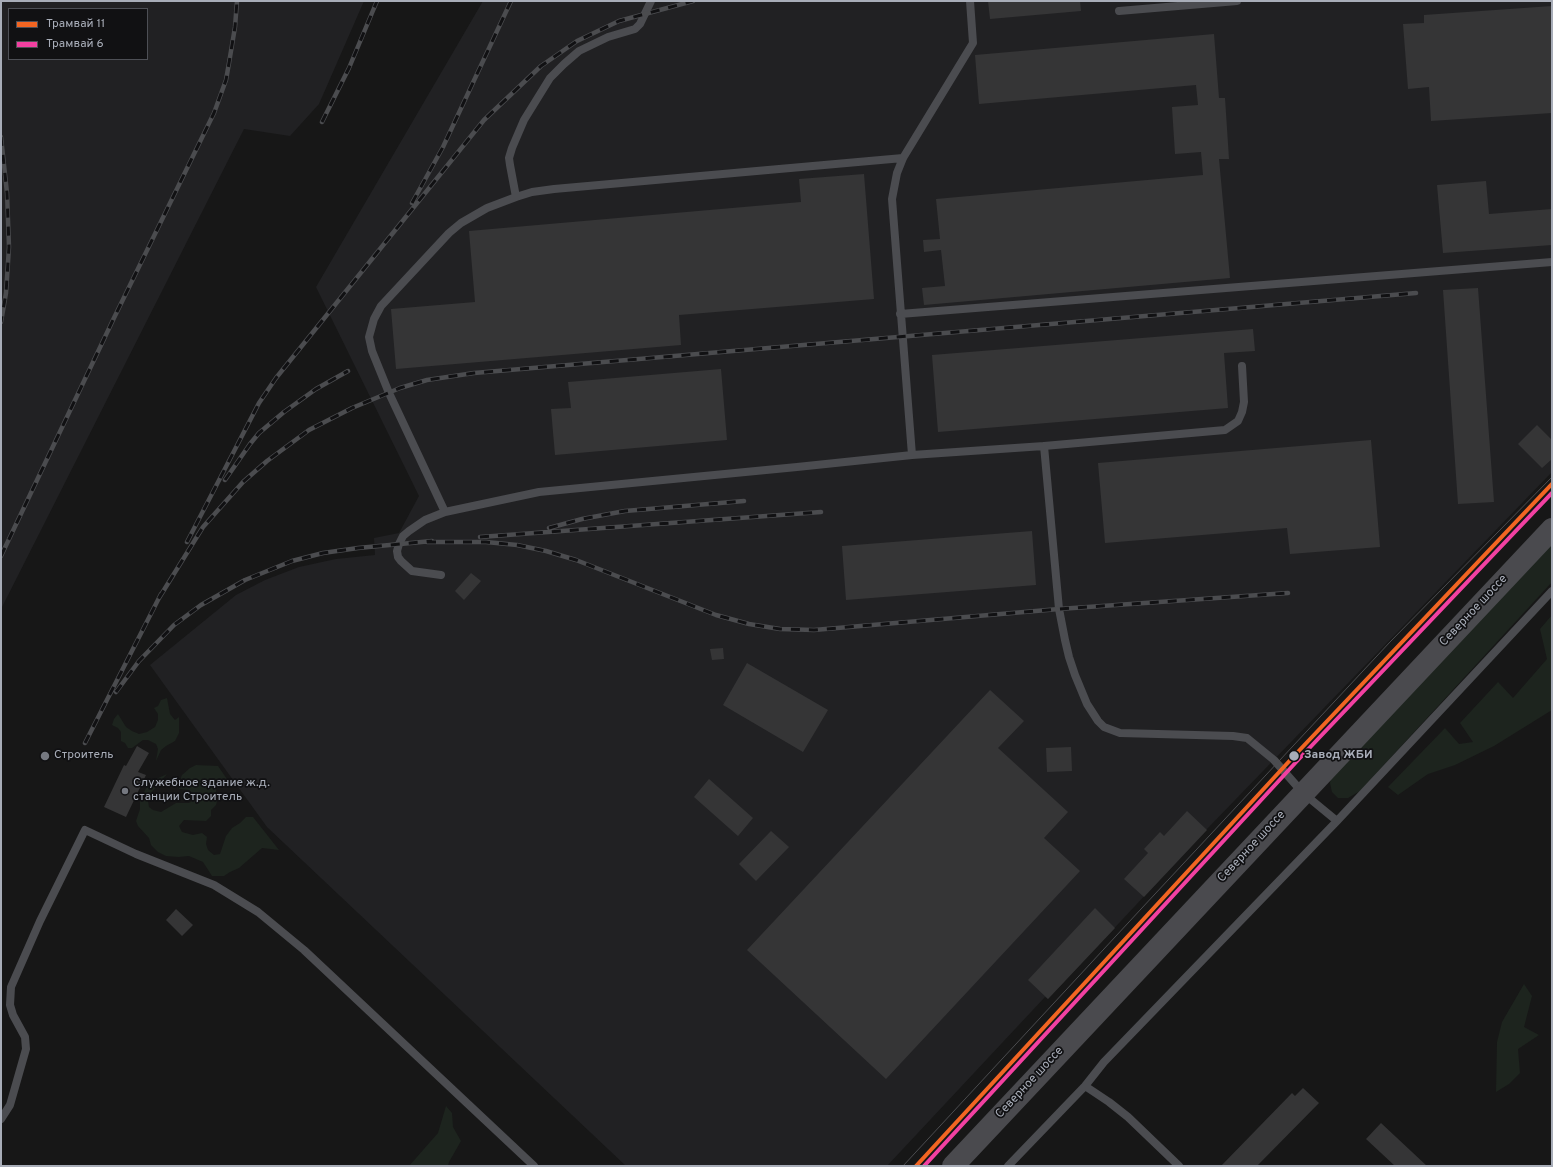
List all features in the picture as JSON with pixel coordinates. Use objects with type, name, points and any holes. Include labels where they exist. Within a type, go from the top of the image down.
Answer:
[{"type":"main road","name":"Северное шоссе","points":[[953,1166],[1552,529]]},
{"type":"lane","points":[[516,197],[509,158],[524,120],[550,78],[579,51],[608,37],[635,28],[640,24],[651,1]]},
{"type":"lane","points":[[912,455],[892,199],[897,173],[903,158],[973,43],[970,1]]},
{"type":"lane","points":[[1119,11],[1237,1]]},
{"type":"lane","points":[[445,512],[389,393],[370,344],[369,337],[370,328],[381,306],[449,233],[473,215],[532,192],[903,158]]},
{"type":"lane","points":[[900,314],[1552,262]]},
{"type":"lane","points":[[441,575],[412,571],[400,561],[397,551],[403,536],[409,531],[425,520],[445,512],[539,492],[912,455],[1044,446],[1225,430],[1238,421],[1242,412],[1244,402],[1242,366]]},
{"type":"lane","points":[[1044,446],[1059,609],[1065,640],[1069,657],[1087,704],[1098,721],[1104,728],[1120,733],[1233,736],[1247,738],[1274,760],[1303,793],[1337,821]]},
{"type":"lane","points":[[1008,1166],[1085,1086],[1104,1062],[1337,821],[1552,591]]},
{"type":"lane","points":[[1,1119],[10,1105],[26,1049],[25,1038],[13,1015],[10,1005],[11,987],[40,921],[85,830],[136,854],[214,885],[258,912],[304,950],[534,1166]]},
{"type":"lane","points":[[1085,1086],[1128,1117],[1179,1166]]},
{"type":"shaded area","points":[[1,1],[364,1],[319,104],[290,136],[244,129],[1,609]]},
{"type":"shaded area","points":[[483,1],[1552,1],[1552,472],[1207,829],[1048,999],[1045,997],[887,1166],[626,1166],[267,827],[150,665],[236,595],[265,580],[299,567],[336,559],[375,555],[374,538],[399,533],[419,496],[316,287]]},
{"type":"shaded area","points":[[1552,540],[1552,582],[1360,791],[1348,798],[1338,798],[1332,792],[1330,783],[1331,776]]},
{"type":"shaded area","points":[[1552,615],[1552,710],[1494,746],[1455,765],[1428,774],[1398,795],[1388,787],[1445,728],[1459,744],[1473,742],[1460,723],[1498,682],[1513,698],[1547,659],[1540,629]]},
{"type":"shaded area","points":[[167,698],[170,714],[175,720],[179,717],[179,733],[175,741],[161,750],[156,761],[158,749],[156,744],[148,740],[143,740],[132,748],[128,748],[125,743],[121,741],[121,732],[118,728],[112,725],[118,714],[126,727],[132,731],[139,734],[147,732],[155,727],[158,720],[158,714],[154,708],[158,706],[161,700]]},
{"type":"shaded area","points":[[196,765],[218,766],[229,782],[221,781],[216,783],[218,798],[216,805],[211,810],[211,816],[206,821],[184,820],[179,826],[182,832],[193,835],[202,833],[207,837],[206,844],[208,850],[214,855],[220,854],[226,836],[232,828],[246,817],[253,817],[279,850],[262,848],[239,868],[224,876],[212,876],[203,862],[189,856],[166,856],[158,852],[151,845],[149,838],[138,826],[136,821],[140,809],[140,801],[145,790],[152,781],[167,774],[150,794],[148,801],[149,807],[153,810],[161,812],[176,803],[189,803],[193,800],[193,794],[189,790],[179,789],[179,782],[182,775]]},
{"type":"shaded area","points":[[1524,984],[1532,996],[1524,1027],[1539,1035],[1518,1049],[1520,1073],[1509,1084],[1496,1092],[1497,1042],[1502,1022]]},
{"type":"shaded area","points":[[446,1106],[452,1113],[453,1127],[461,1141],[448,1166],[409,1166],[438,1133]]},
{"type":"building","points":[[988,1],[1080,1],[1081,11],[990,19]]},
{"type":"building","points":[[1552,6],[1552,113],[1431,121],[1429,87],[1408,89],[1403,24],[1424,23],[1424,15]]},
{"type":"building","points":[[1214,34],[1219,98],[1225,98],[1229,159],[1219,159],[1230,278],[924,305],[922,288],[945,286],[941,250],[924,252],[923,240],[940,239],[936,199],[1203,175],[1201,152],[1175,154],[1172,107],[1198,105],[1196,85],[979,104],[975,55]]},
{"type":"building","points":[[864,174],[874,299],[679,315],[681,345],[396,369],[391,309],[475,302],[469,231],[801,202],[799,179]]},
{"type":"building","points":[[1486,181],[1489,214],[1552,209],[1552,245],[1443,253],[1437,185]]},
{"type":"building","points":[[1478,288],[1494,502],[1458,504],[1443,290]]},
{"type":"building","points":[[1253,329],[1255,351],[1224,353],[1228,408],[938,432],[932,355]]},
{"type":"building","points":[[721,369],[727,440],[555,455],[551,409],[571,408],[568,382]]},
{"type":"building","points":[[1537,425],[1552,440],[1552,459],[1542,468],[1518,444]]},
{"type":"building","points":[[1371,440],[1380,547],[1290,554],[1287,528],[1105,543],[1098,463]]},
{"type":"building","points":[[1032,531],[1036,585],[846,600],[842,546]]},
{"type":"building","points":[[471,573],[481,581],[464,600],[455,591]]},
{"type":"building","points":[[723,648],[724,659],[712,660],[710,649]]},
{"type":"building","points":[[747,663],[828,710],[803,752],[723,705]]},
{"type":"building","points":[[990,690],[1024,721],[998,748],[1068,812],[1044,838],[1080,871],[886,1079],[747,950]]},
{"type":"building","name":"Служебное здание ж.д. станции Строитель","points":[[137,746],[149,753],[138,772],[146,775],[126,817],[104,807],[124,765],[126,766]]},
{"type":"building","points":[[1071,747],[1072,771],[1047,772],[1046,748]]},
{"type":"building","points":[[709,779],[753,818],[738,836],[694,797]]},
{"type":"building","points":[[1187,811],[1207,830],[1144,897],[1124,879],[1148,853],[1144,849],[1160,832],[1164,836]]},
{"type":"building","points":[[771,831],[789,847],[756,881],[739,864]]},
{"type":"building","points":[[1095,908],[1115,928],[1048,999],[1028,980]]},
{"type":"building","points":[[176,909],[193,925],[182,936],[166,920]]},
{"type":"building","points":[[1303,1088],[1319,1103],[1257,1166],[1221,1166],[1292,1093],[1295,1096]]},
{"type":"building","points":[[1381,1123],[1427,1166],[1395,1166],[1366,1139]]},
{"type":"tram line","points":[[903,1166],[1390,642],[1552,477]]},
{"type":"tram line","name":"11","points":[[916,1166],[1294,756],[1552,484]]},
{"type":"tram line","name":"6","points":[[924,1166],[1298,760],[1552,493]]},
{"type":"railway","points":[[1,556],[113,320],[214,113],[226,80],[235,27],[237,1]]},
{"type":"railway","points":[[322,122],[349,68],[377,1]]},
{"type":"railway","points":[[412,203],[443,147],[511,1]]},
{"type":"railway","points":[[187,542],[259,403],[276,378],[484,120],[541,66],[577,41],[619,21],[693,1]]},
{"type":"railway","points":[[1,137],[7,193],[9,247],[6,293],[1,322]]},
{"type":"railway","points":[[159,598],[203,527],[243,482],[267,461],[309,430],[352,408],[400,388],[427,380],[474,373],[1416,293]]},
{"type":"railway","points":[[225,480],[259,433],[284,412],[316,389],[348,371]]},
{"type":"railway","points":[[549,528],[582,519],[625,511],[744,501]]},
{"type":"railway","points":[[480,537],[821,512]]},
{"type":"railway","points":[[116,692],[139,661],[174,625],[201,605],[245,580],[292,561],[323,553],[432,541]]},
{"type":"railway","points":[[427,542],[486,542],[517,545],[546,551],[576,560],[716,615],[749,624],[780,629],[814,630],[1059,609],[1288,593]]},
{"type":"railway","points":[[85,743],[161,594]]},
{"type":"place","name":"Строитель","points":[[45,756]]},
{"type":"place","name":"Завод ЖБИ","points":[[1294,756]]},
{"type":"place","name":"Служебное здание ж.д. станции Строитель","points":[[125,791]]}]
